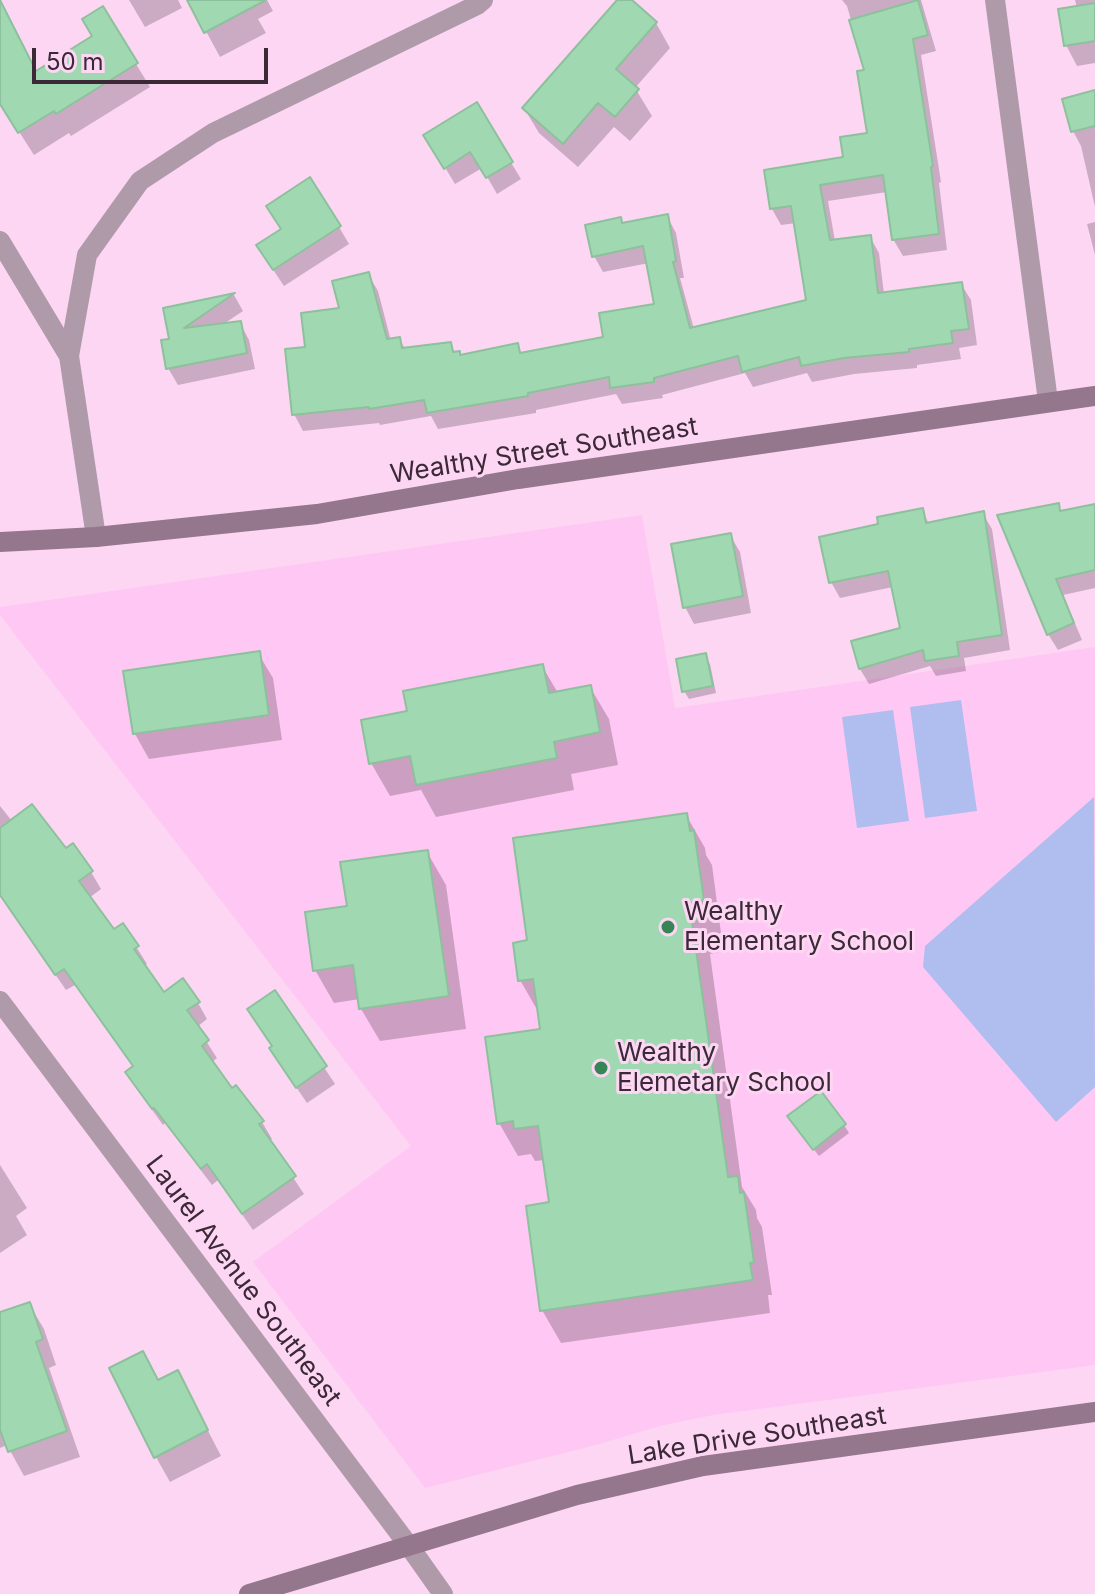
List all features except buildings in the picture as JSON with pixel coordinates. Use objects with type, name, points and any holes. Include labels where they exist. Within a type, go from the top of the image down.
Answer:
[{"type":"main road","name":"Wealthy Street Southeast","points":[[0,542],[96,537],[317,514],[518,479],[1095,396]]},
{"type":"main road","name":"Lake Drive Southeast","points":[[249,1594],[577,1495],[703,1466],[1095,1412]]},
{"type":"street","points":[[96,537],[69,356],[87,255],[140,181],[213,133],[483,0]]},
{"type":"street","points":[[995,0],[1048,401]]},
{"type":"street","points":[[0,241],[69,356]]},
{"type":"street","name":"Laurel Avenue Southeast","points":[[0,1001],[443,1594]]},
{"type":"shaded area","name":"Wealthy Elementary School","points":[[642,515],[675,708],[1095,647],[1095,1365],[713,1415],[425,1488],[253,1262],[411,1146],[0,615],[0,607]]},
{"type":"shaded area","points":[[961,700],[977,811],[925,818],[910,707]]},
{"type":"shaded area","points":[[893,710],[909,821],[857,828],[842,717]]},
{"type":"shaded area","points":[[1094,797],[1095,1087],[1056,1122],[923,967],[925,946]]},
{"type":"place","name":"Wealthy Elementary School","points":[[668,927]]},
{"type":"place","name":"Wealthy Elemetary School","points":[[601,1068]]}]
